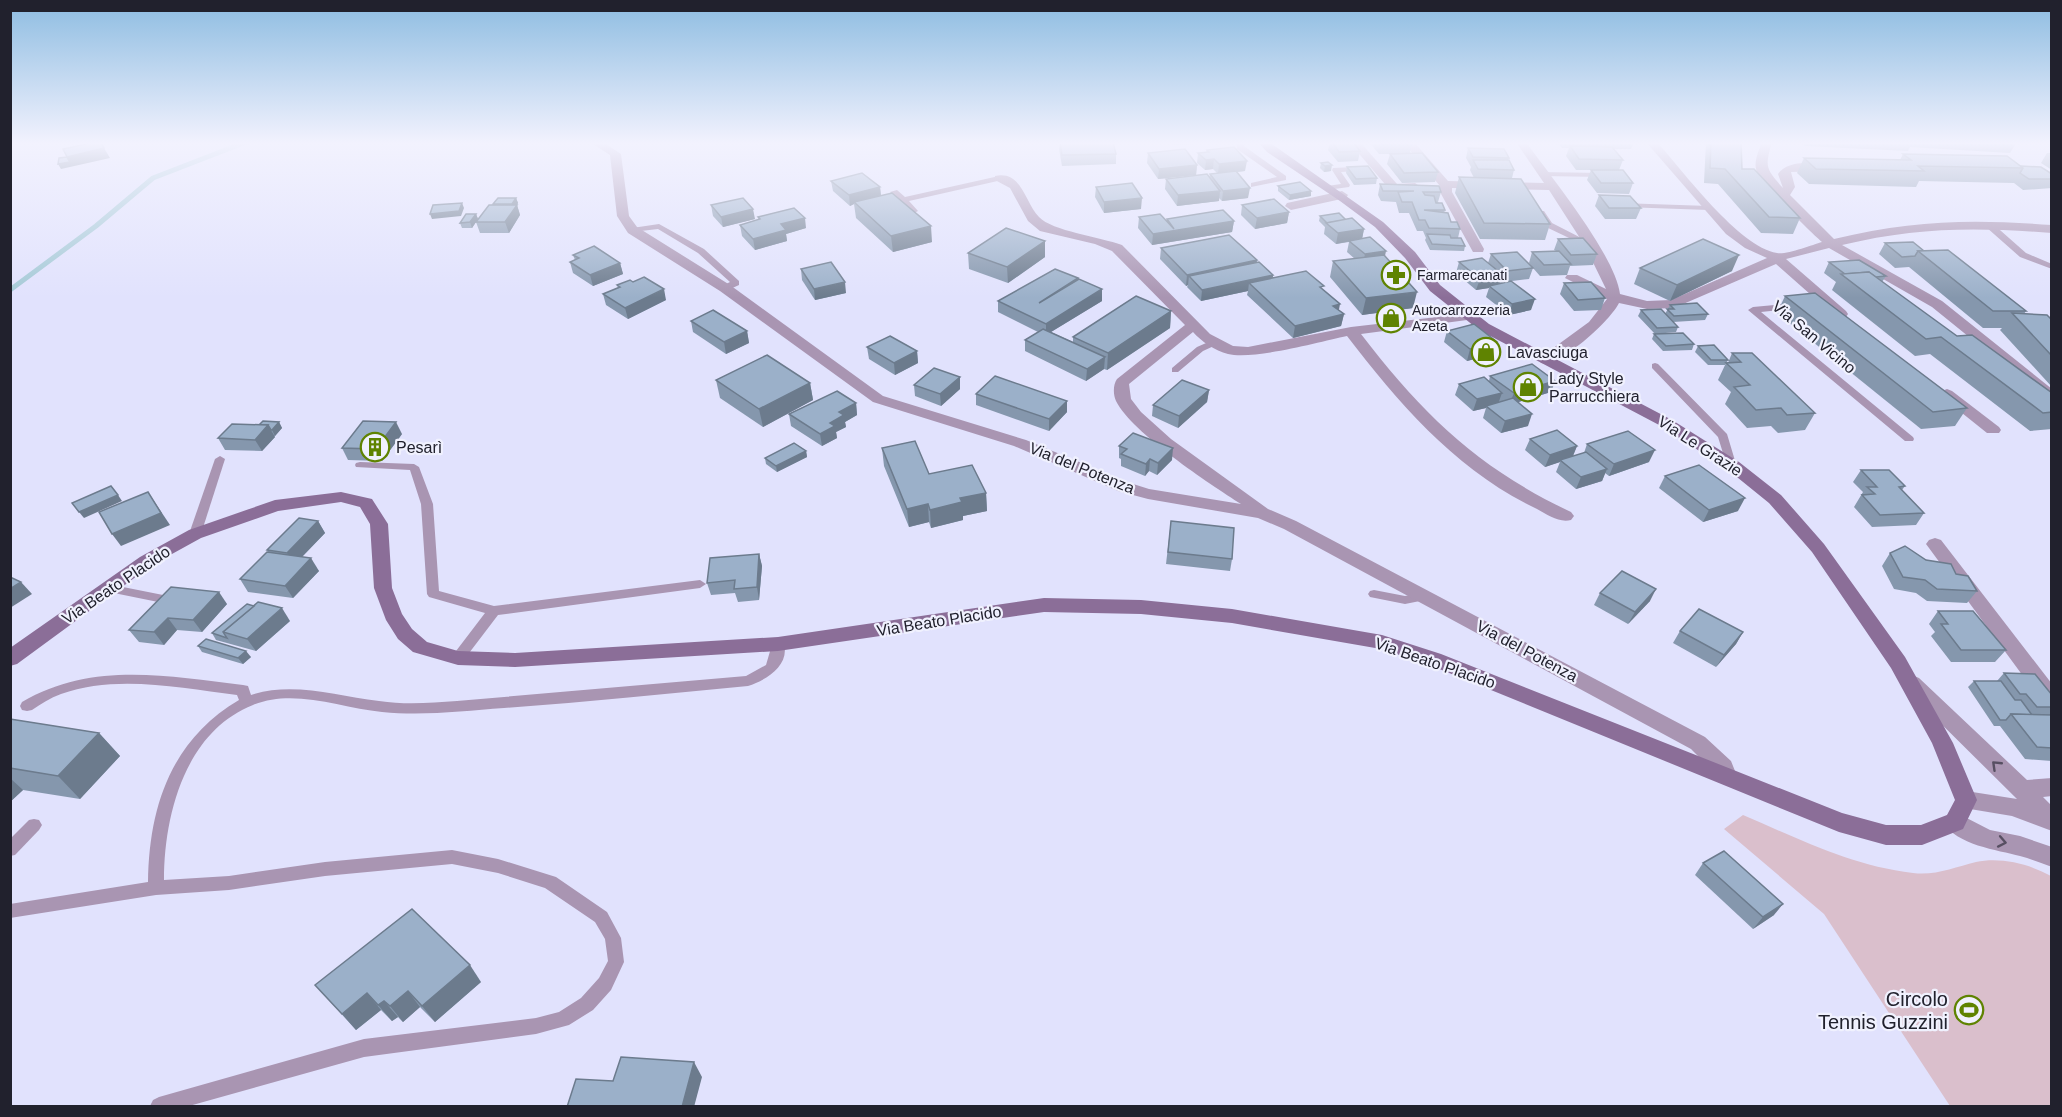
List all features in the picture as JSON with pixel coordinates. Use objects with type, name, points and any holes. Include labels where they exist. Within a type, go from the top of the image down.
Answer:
[{"type":"main road","name":"Via Le Grazie","points":[[1342,195],[1411,256],[1420,271],[1467,316],[1493,333],[1675,428],[1731,464],[1767,491],[1818,547],[1886,642],[1941,741],[1966,800]]},
{"type":"main road","name":"Via Beato Placido","points":[[10,658],[146,561],[195,534],[275,506],[341,497],[366,503],[379,524],[383,588],[393,615],[405,634],[420,647],[458,658],[515,660],[778,644],[1044,605],[1141,607],[1232,616],[1382,642],[1424,656],[1839,822],[1886,835],[1922,835],[1955,822]]},
{"type":"main road","points":[[1955,822],[1966,800]]},
{"type":"street","name":"Via del Potenza","points":[[620,194],[623,216],[633,230],[725,288],[878,399],[1020,443],[1132,489],[1262,513],[1317,537],[1698,743],[1718,761],[1726,776]]},
{"type":"street","points":[[1019,194],[1032,218],[1044,228],[1099,241],[1117,248],[1193,325],[1213,343],[1230,350],[1248,351],[1350,331],[1467,316]]},
{"type":"street","points":[[1447,194],[1478,249]]},
{"type":"street","points":[[1546,360],[1603,317],[1614,299],[1613,284],[1592,245],[1556,194]]},
{"type":"street","points":[[1697,194],[1730,231],[1749,245],[1777,258],[1797,273],[1816,304],[1855,324]]},
{"type":"street","points":[[1291,206],[1342,195]]},
{"type":"street","points":[[1781,195],[1818,233],[1937,304],[2052,397]]},
{"type":"street","points":[[1572,278],[1614,299],[1642,305],[1674,304],[1777,258],[1903,229],[1937,225],[1989,225],[2052,229]]},
{"type":"street","points":[[1193,325],[1122,382],[1121,390],[1124,400],[1135,415],[1166,442],[1213,479],[1247,500],[1262,513]]},
{"type":"street","points":[[1350,331],[1400,394],[1465,458],[1531,501],[1565,516]]},
{"type":"street","points":[[1938,387],[1993,430]]},
{"type":"street","points":[[1935,544],[2052,700]]},
{"type":"street","name":"Via Le Grazie","points":[[1910,682],[2051,820]]},
{"type":"street","points":[[2022,790],[2052,787]]},
{"type":"street","name":"Via Le Grazie","points":[[1966,800],[2012,807],[2051,820]]},
{"type":"street","points":[[1955,822],[1986,839],[2020,846],[2052,857]]},
{"type":"lane","points":[[896,194],[914,211]]},
{"type":"lane","points":[[904,201],[932,194]]},
{"type":"lane","points":[[1616,205],[1709,208]]},
{"type":"lane","points":[[1536,206],[1549,225],[1592,245]]},
{"type":"lane","points":[[1989,225],[2023,255],[2052,267]]},
{"type":"lane","name":"Via San Vicino","points":[[1816,304],[1753,310],[1910,439]]},
{"type":"lane","points":[[1175,370],[1200,349],[1213,343]]},
{"type":"lane","points":[[1655,366],[1723,436],[1731,464]]},
{"type":"lane","points":[[195,534],[220,459]]},
{"type":"lane","points":[[360,465],[414,467],[427,504],[433,594],[494,611],[700,584]]},
{"type":"lane","points":[[108,588],[168,600]]},
{"type":"lane","points":[[1374,594],[1405,600],[1426,596]]},
{"type":"lane","points":[[458,658],[494,611]]},
{"type":"lane","points":[[156,888],[155,868],[161,822],[172,785],[195,745],[219,719],[246,702],[268,695],[296,694],[383,707],[443,707],[553,700],[748,681],[769,672],[776,662],[778,644]]},
{"type":"lane","points":[[27,706],[58,689],[94,681],[137,680],[243,690],[246,702]]},
{"type":"lane","points":[[10,850],[34,825]]},
{"type":"lane","points":[[10,911],[156,888],[229,883],[325,869],[452,857],[498,866],[550,882],[601,917],[613,938],[616,962],[605,984],[587,1004],[563,1019],[536,1026],[364,1048],[159,1107]]},
{"type":"shaded area","name":"Circolo Tennis Guzzini","points":[[1743,815],[1847,858],[1890,869],[1921,874],[1995,860],[2024,865],[2051,876],[2051,1106],[1950,1106],[1824,914],[1724,829]]},
{"type":"building","points":[[893,194],[931,226],[891,236],[854,202]]},
{"type":"building","points":[[1100,194],[1139,194],[1142,198],[1104,202]]},
{"type":"building","points":[[1399,194],[1434,196],[1436,203],[1442,203],[1445,210],[1424,210],[1448,213],[1451,222],[1457,222],[1460,229],[1429,228],[1425,220],[1419,220],[1412,202],[1402,202]]},
{"type":"building","points":[[1468,194],[1531,194],[1550,224],[1484,223]]},
{"type":"building","points":[[1748,194],[1778,194],[1800,218],[1769,217]]},
{"type":"building","points":[[1599,195],[1630,196],[1641,208],[1609,208]]},
{"type":"building","points":[[498,198],[516,198],[512,204],[493,204]]},
{"type":"building","points":[[743,198],[753,209],[721,217],[711,205]]},
{"type":"building","points":[[1274,199],[1289,212],[1257,218],[1242,205]]},
{"type":"building","points":[[462,203],[459,211],[430,214],[433,205]]},
{"type":"building","points":[[489,205],[517,205],[505,222],[476,222]]},
{"type":"building","points":[[794,208],[805,218],[781,224],[786,230],[753,239],[740,225],[760,219],[758,217]]},
{"type":"building","points":[[1223,210],[1234,221],[1153,234],[1139,217],[1160,214],[1174,229],[1167,219]]},
{"type":"building","points":[[1339,213],[1346,220],[1327,223],[1320,216]]},
{"type":"building","points":[[466,214],[476,214],[470,222],[460,223]]},
{"type":"building","points":[[1352,218],[1364,229],[1338,233],[1326,223]]},
{"type":"building","points":[[1006,228],[1045,241],[1007,267],[968,253]]},
{"type":"building","points":[[1427,234],[1461,238],[1465,246],[1432,244]]},
{"type":"building","points":[[1229,235],[1257,260],[1187,275],[1161,248]]},
{"type":"building","points":[[1370,237],[1386,251],[1365,254],[1349,241]]},
{"type":"building","points":[[1583,238],[1597,254],[1571,255],[1558,239]]},
{"type":"building","points":[[1703,239],[1739,255],[1677,285],[1640,268]]},
{"type":"building","points":[[1913,242],[1924,251],[1918,251],[1915,256],[1902,257],[1885,243]]},
{"type":"building","points":[[594,246],[620,263],[590,275],[570,262],[579,258],[573,255]]},
{"type":"building","points":[[1948,250],[2026,311],[1993,311],[1918,251]]},
{"type":"building","points":[[1559,251],[1571,264],[1544,265],[1532,252]]},
{"type":"building","points":[[1517,252],[1533,268],[1507,271],[1491,254]]},
{"type":"building","points":[[1384,255],[1417,292],[1366,298],[1333,261]]},
{"type":"building","points":[[1482,258],[1503,275],[1480,279],[1459,262]]},
{"type":"building","points":[[1859,260],[1886,276],[1876,277],[1869,272],[1845,274],[1829,262]]},
{"type":"building","points":[[831,262],[845,282],[814,289],[801,269]]},
{"type":"building","points":[[1259,262],[1273,275],[1202,290],[1189,276]]},
{"type":"building","points":[[1055,269],[1078,278],[1039,303],[1079,279],[1102,289],[1046,324],[998,301]]},
{"type":"building","points":[[1306,271],[1340,304],[1333,306],[1344,314],[1295,326],[1249,283]]},
{"type":"building","points":[[1869,272],[1957,336],[1972,335],[2052,393],[2052,412],[2043,413],[1941,337],[1926,339],[1841,274]]},
{"type":"building","points":[[644,277],[664,289],[625,308],[603,294],[620,287],[617,285]]},
{"type":"building","points":[[1511,281],[1535,299],[1512,304],[1489,286]]},
{"type":"building","points":[[1591,282],[1605,298],[1578,300],[1564,283]]},
{"type":"building","points":[[1815,293],[1967,408],[1933,412],[1785,296]]},
{"type":"building","points":[[1136,296],[1171,311],[1108,353],[1073,337]]},
{"type":"building","points":[[1697,303],[1708,314],[1674,316],[1667,309],[1674,309],[1670,305]]},
{"type":"building","points":[[1661,309],[1678,327],[1657,328],[1641,310]]},
{"type":"building","points":[[713,310],[747,331],[724,342],[691,321]]},
{"type":"building","points":[[2012,313],[2047,315],[2052,320],[2052,356]]},
{"type":"building","points":[[1474,324],[1497,342],[1470,349],[1447,331]]},
{"type":"building","points":[[1043,329],[1105,357],[1087,369],[1025,340]]},
{"type":"building","points":[[1683,333],[1694,344],[1666,346],[1654,334]]},
{"type":"building","points":[[890,336],[917,351],[894,363],[867,347]]},
{"type":"building","points":[[1714,345],[1728,360],[1711,360],[1698,346]]},
{"type":"building","points":[[1732,353],[1752,353],[1815,413],[1787,415],[1781,408],[1756,410],[1734,387],[1750,385],[1726,363],[1741,362]]},
{"type":"building","points":[[767,355],[810,383],[759,409],[716,380]]},
{"type":"building","points":[[1532,364],[1555,381],[1514,393],[1490,376]]},
{"type":"building","points":[[934,368],[960,377],[940,394],[914,385]]},
{"type":"building","points":[[995,376],[1067,401],[1049,419],[976,394]]},
{"type":"building","points":[[1484,377],[1502,393],[1477,399],[1459,384]]},
{"type":"building","points":[[1182,380],[1209,390],[1179,416],[1153,405]]},
{"type":"building","points":[[837,391],[856,403],[839,412],[844,415],[830,423],[835,426],[820,434],[789,414]]},
{"type":"building","points":[[1513,398],[1532,414],[1505,421],[1486,406]]},
{"type":"building","points":[[263,421],[279,422],[271,430],[268,425],[259,425]]},
{"type":"building","points":[[363,421],[396,422],[376,449],[342,448]]},
{"type":"building","points":[[232,424],[268,425],[255,440],[218,438]]},
{"type":"building","points":[[1557,430],[1577,446],[1550,455],[1530,439]]},
{"type":"building","points":[[1628,431],[1655,450],[1614,464],[1587,444]]},
{"type":"building","points":[[1133,433],[1173,448],[1158,463],[1150,459],[1146,464],[1121,454],[1127,449],[1119,446]]},
{"type":"building","points":[[915,441],[929,474],[972,465],[986,493],[960,498],[962,502],[930,510],[928,504],[907,509],[882,448]]},
{"type":"building","points":[[794,443],[806,451],[776,466],[765,458]]},
{"type":"building","points":[[1586,452],[1607,469],[1581,477],[1560,460]]},
{"type":"building","points":[[1699,465],[1745,498],[1709,510],[1665,476]]},
{"type":"building","points":[[1861,470],[1889,470],[1905,486],[1899,487],[1924,513],[1880,515],[1862,495],[1875,494],[1867,487],[1877,487]]},
{"type":"building","points":[[111,486],[118,495],[79,512],[72,503]]},
{"type":"building","points":[[148,492],[161,513],[112,534],[99,512]]},
{"type":"building","points":[[299,518],[318,521],[287,553],[267,550]]},
{"type":"building","points":[[1171,521],[1234,528],[1232,559],[1168,552]]},
{"type":"building","points":[[1905,546],[1926,560],[1951,564],[1956,574],[1968,576],[1977,591],[1937,589],[1925,580],[1903,577],[1890,553]]},
{"type":"building","points":[[267,552],[311,558],[285,586],[240,579]]},
{"type":"building","points":[[759,554],[757,587],[734,589],[735,580],[707,583],[710,558]]},
{"type":"building","points":[[1622,571],[1656,589],[1635,612],[1600,593]]},
{"type":"building","points":[[10,577],[21,582],[10,589]]},
{"type":"building","points":[[171,587],[219,592],[193,620],[168,618],[154,632],[129,630]]},
{"type":"building","points":[[258,602],[282,608],[247,639],[223,632]]},
{"type":"building","points":[[247,604],[254,606],[223,632],[227,638],[212,633]]},
{"type":"building","points":[[1699,609],[1743,632],[1724,655],[1680,631]]},
{"type":"building","points":[[1938,611],[1973,611],[2006,650],[1961,650],[1941,624],[1948,624]]},
{"type":"building","points":[[206,639],[246,651],[238,658],[198,646]]},
{"type":"building","points":[[2004,673],[2035,674],[2052,695],[2052,707],[2037,707],[2026,694],[2020,694]]},
{"type":"building","points":[[1974,681],[2001,681],[2015,700],[2021,700],[2032,715],[2011,714],[2006,720],[2000,720]]},
{"type":"building","points":[[2011,714],[2052,715],[2052,748],[2037,747]]},
{"type":"building","points":[[10,719],[99,733],[58,776],[10,768]]},
{"type":"building","points":[[1724,851],[1783,904],[1763,917],[1703,863]]},
{"type":"building","points":[[412,909],[470,965],[422,1006],[408,991],[390,1006],[384,1001],[378,1005],[367,993],[342,1014],[315,985]]},
{"type":"building","points":[[621,1057],[694,1062],[682,1107],[567,1107],[576,1079],[613,1081]]},
{"type":"waterway","points":[[10,290],[96,226],[134,194]]},
{"type":"place","name":"Farmarecanati","points":[[1396,275]]},
{"type":"place","name":"Autocarrozzeria Azeta","points":[[1391,318]]},
{"type":"place","name":"Lavasciuga","points":[[1486,352]]},
{"type":"place","name":"Lady Style Parrucchiera","points":[[1528,387]]},
{"type":"place","name":"Pesarì","points":[[375,447]]},
{"type":"place","name":"Circolo Tennis Guzzini","points":[[1969,1010]]}]
